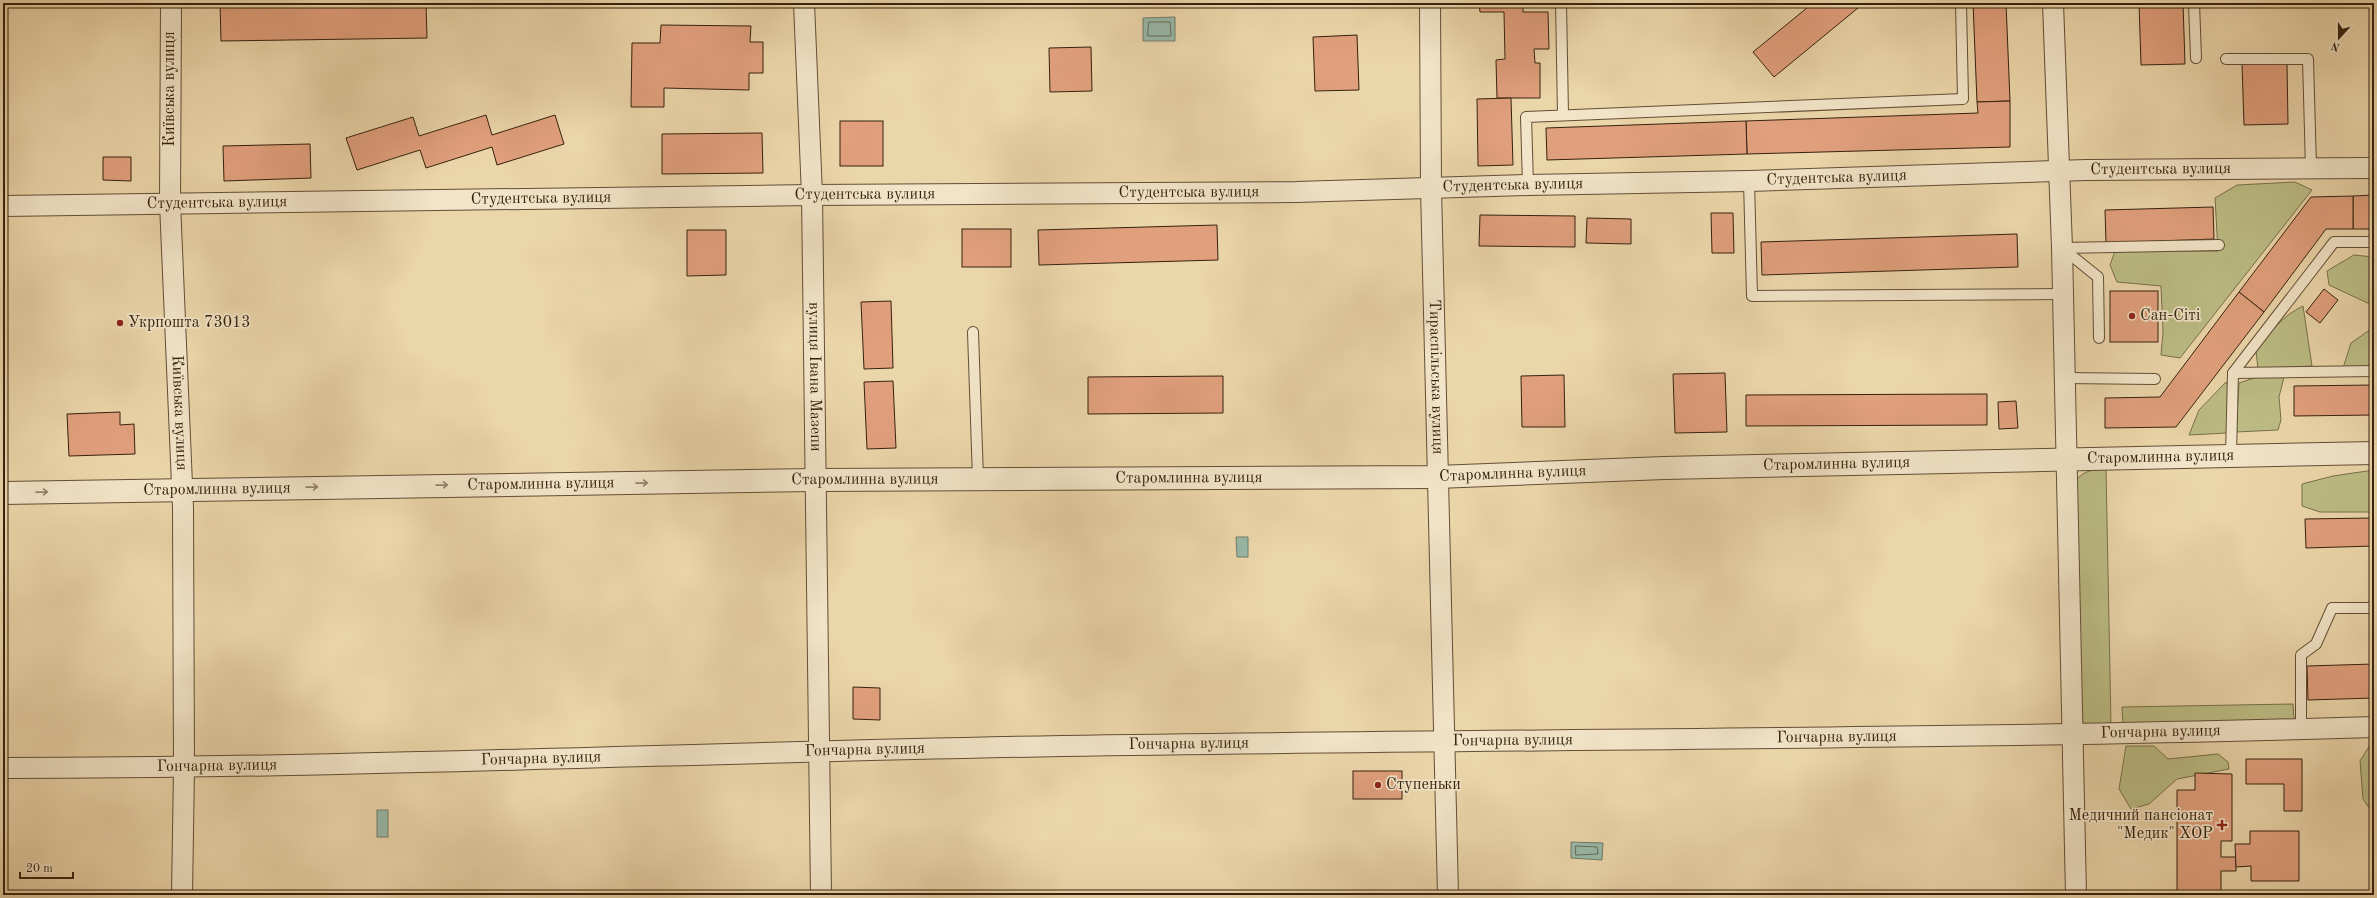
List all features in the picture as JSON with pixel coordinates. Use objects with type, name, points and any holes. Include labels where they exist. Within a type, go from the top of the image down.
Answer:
[{"type":"street","name":"Київська вулиця","points":[[171,3],[170,203],[182,489],[184,768],[182,895]]},
{"type":"street","name":"вулиця Івана Мазепи","points":[[804,3],[812,195],[821,895]]},
{"type":"street","name":"Тираспільська вулиця","points":[[1430,3],[1431,188],[1448,895]]},
{"type":"street","points":[[2053,3],[2062,248],[2066,460],[2074,735],[2076,895]]},
{"type":"street","name":"Студентська вулиця","points":[[3,206],[812,195],[1288,192],[1528,185],[1749,181],[2059,171],[2374,168]]},
{"type":"street","name":"Старомлинна вулиця","points":[[3,493],[815,480],[1437,477],[1664,468],[2066,460],[2231,455],[2374,454]]},
{"type":"street","name":"Гончарна вулиця","points":[[3,768],[184,768],[820,750],[1445,740],[2074,735],[2374,727]]},
{"type":"lane","points":[[1561,3],[1563,115]]},
{"type":"lane","points":[[1528,185],[1526,117],[1963,99],[1961,3]]},
{"type":"lane","points":[[2194,3],[2196,58]]},
{"type":"lane","points":[[2226,59],[2308,59],[2311,168]]},
{"type":"lane","points":[[1749,181],[1752,296],[2063,294]]},
{"type":"lane","points":[[2231,455],[2232,373],[2334,242],[2374,242]]},
{"type":"lane","points":[[2062,248],[2219,245]]},
{"type":"lane","points":[[2062,248],[2098,277],[2099,338]]},
{"type":"lane","points":[[973,332],[978,479]]},
{"type":"lane","points":[[2232,373],[2374,371]]},
{"type":"lane","points":[[2064,378],[2155,379]]},
{"type":"lane","points":[[2300,729],[2302,655],[2316,644],[2332,608],[2370,608],[2374,604]]},
{"type":"green space","points":[[2295,182],[2312,190],[2180,358],[2161,355],[2163,332],[2161,286],[2117,282],[2110,265],[2115,251],[2218,251],[2215,198],[2237,185]]},
{"type":"green space","points":[[2354,255],[2374,257],[2374,306],[2329,285],[2327,271]]},
{"type":"green space","points":[[2303,306],[2312,366],[2258,369],[2256,351],[2271,331],[2282,320]]},
{"type":"green space","points":[[2374,327],[2374,366],[2370,368],[2343,368],[2351,343]]},
{"type":"green space","points":[[2257,377],[2284,377],[2279,397],[2281,420],[2278,430],[2236,432],[2239,383]]},
{"type":"green space","points":[[2226,382],[2230,388],[2227,433],[2189,435],[2199,410]]},
{"type":"green space","points":[[2106,469],[2111,725],[2089,726],[2083,723],[2081,716],[2076,481],[2085,473],[2093,470]]},
{"type":"green space","points":[[2374,470],[2374,512],[2320,512],[2302,506],[2302,484],[2333,476]]},
{"type":"green space","points":[[2293,704],[2294,720],[2123,724],[2122,707]]},
{"type":"green space","points":[[2370,745],[2374,745],[2374,815],[2363,799],[2360,761]]},
{"type":"green space","points":[[2126,746],[2154,746],[2168,759],[2218,754],[2228,762],[2229,769],[2177,779],[2149,804],[2131,809],[2119,789]]},
{"type":"water","points":[[1175,17],[1175,41],[1143,41],[1143,18]]},
{"type":"water","points":[[1236,537],[1248,537],[1248,557],[1237,557]]},
{"type":"water","points":[[377,810],[388,810],[388,837],[377,837]]},
{"type":"water","points":[[1571,842],[1603,843],[1602,860],[1571,858]]},
{"type":"building","points":[[220,3],[426,3],[427,38],[221,41]]},
{"type":"building","points":[[1350,3],[1382,3],[1382,6],[1350,6]]},
{"type":"building","points":[[1479,3],[1523,3],[1523,12],[1548,12],[1549,49],[1534,49],[1535,63],[1540,63],[1540,98],[1497,98],[1496,60],[1505,59],[1504,12],[1480,12]]},
{"type":"building","points":[[1813,3],[1864,3],[1774,77],[1753,52]]},
{"type":"building","points":[[1973,3],[2006,3],[2010,101],[1977,102]]},
{"type":"building","points":[[2139,3],[2183,3],[2185,64],[2141,65]]},
{"type":"building","points":[[661,25],[751,26],[750,42],[763,42],[763,73],[749,73],[749,90],[664,88],[664,107],[631,107],[632,43],[660,43]]},
{"type":"building","points":[[1357,35],[1359,90],[1315,91],[1313,37]]},
{"type":"building","points":[[1091,47],[1092,91],[1050,92],[1049,48]]},
{"type":"building","points":[[2242,64],[2287,64],[2288,124],[2244,125]]},
{"type":"building","points":[[1511,98],[1513,165],[1478,166],[1477,99]]},
{"type":"building","points":[[2010,101],[2010,147],[1747,154],[1746,121],[1978,113],[1977,102]]},
{"type":"building","points":[[486,115],[492,135],[555,115],[564,144],[497,165],[492,147],[426,168],[420,150],[357,170],[346,138],[413,117],[419,136]]},
{"type":"building","points":[[840,121],[883,121],[883,166],[840,166]]},
{"type":"building","points":[[1746,121],[1747,154],[1547,160],[1546,128]]},
{"type":"building","points":[[762,133],[763,173],[662,174],[662,134]]},
{"type":"building","points":[[310,144],[311,178],[224,181],[223,146]]},
{"type":"building","points":[[103,157],[131,157],[131,181],[103,180]]},
{"type":"building","points":[[2374,195],[2374,229],[2353,229],[2353,196]]},
{"type":"building","points":[[2353,196],[2353,229],[2326,229],[2264,312],[2239,292],[2311,197]]},
{"type":"building","points":[[2213,207],[2214,239],[2106,243],[2105,210]]},
{"type":"building","points":[[1711,213],[1733,213],[1734,253],[1712,253]]},
{"type":"building","points":[[1480,215],[1575,216],[1575,247],[1479,246]]},
{"type":"building","points":[[1587,218],[1631,219],[1631,244],[1586,243]]},
{"type":"building","points":[[1217,225],[1218,260],[1039,265],[1038,230]]},
{"type":"building","points":[[962,229],[1011,229],[1011,267],[962,267]]},
{"type":"building","points":[[687,230],[726,230],[726,275],[687,276]]},
{"type":"building","points":[[2017,234],[2018,267],[1762,275],[1761,242]]},
{"type":"building","points":[[2324,289],[2338,300],[2320,323],[2306,312]]},
{"type":"building","points":[[2110,291],[2158,291],[2158,342],[2110,342]]},
{"type":"building","points":[[2239,292],[2264,312],[2176,427],[2105,428],[2105,398],[2160,397]]},
{"type":"building","points":[[891,301],[893,368],[864,369],[861,302]]},
{"type":"building","points":[[1725,373],[1727,432],[1675,433],[1673,374]]},
{"type":"building","points":[[1564,375],[1565,427],[1522,427],[1521,376]]},
{"type":"building","points":[[1223,376],[1223,413],[1088,414],[1088,377]]},
{"type":"building","points":[[893,381],[896,448],[867,449],[864,382]]},
{"type":"building","points":[[2374,385],[2374,415],[2294,416],[2294,386]]},
{"type":"building","points":[[1987,394],[1987,425],[1746,426],[1746,395]]},
{"type":"building","points":[[2016,401],[2018,428],[1999,429],[1998,402]]},
{"type":"building","points":[[120,412],[120,425],[134,424],[135,454],[69,456],[67,414]]},
{"type":"building","points":[[2374,518],[2374,546],[2306,548],[2305,519]]},
{"type":"building","points":[[2374,664],[2374,698],[2308,700],[2307,666]]},
{"type":"building","points":[[853,687],[880,688],[880,720],[853,719]]},
{"type":"building","points":[[2246,759],[2302,759],[2302,811],[2284,811],[2284,784],[2246,784]]},
{"type":"building","name":"Ступеньки","points":[[1353,771],[1402,771],[1402,799],[1353,799]]},
{"type":"building","points":[[2195,773],[2232,774],[2232,841],[2221,841],[2221,857],[2236,857],[2236,871],[2221,871],[2221,895],[2177,895],[2177,790],[2195,790]]},
{"type":"building","points":[[2250,831],[2299,831],[2299,881],[2251,881],[2251,866],[2236,867],[2235,844],[2250,844]]},
{"type":"place","name":"Сан-Сіті","points":[[2132,316]]},
{"type":"place","name":"Укрпошта 73013","points":[[120,323]]},
{"type":"place","name":"Ступеньки","points":[[1378,785]]},
{"type":"place","name":"Медичний пансіонат \"Медик\" ХОР","points":[[2222,825]]}]
